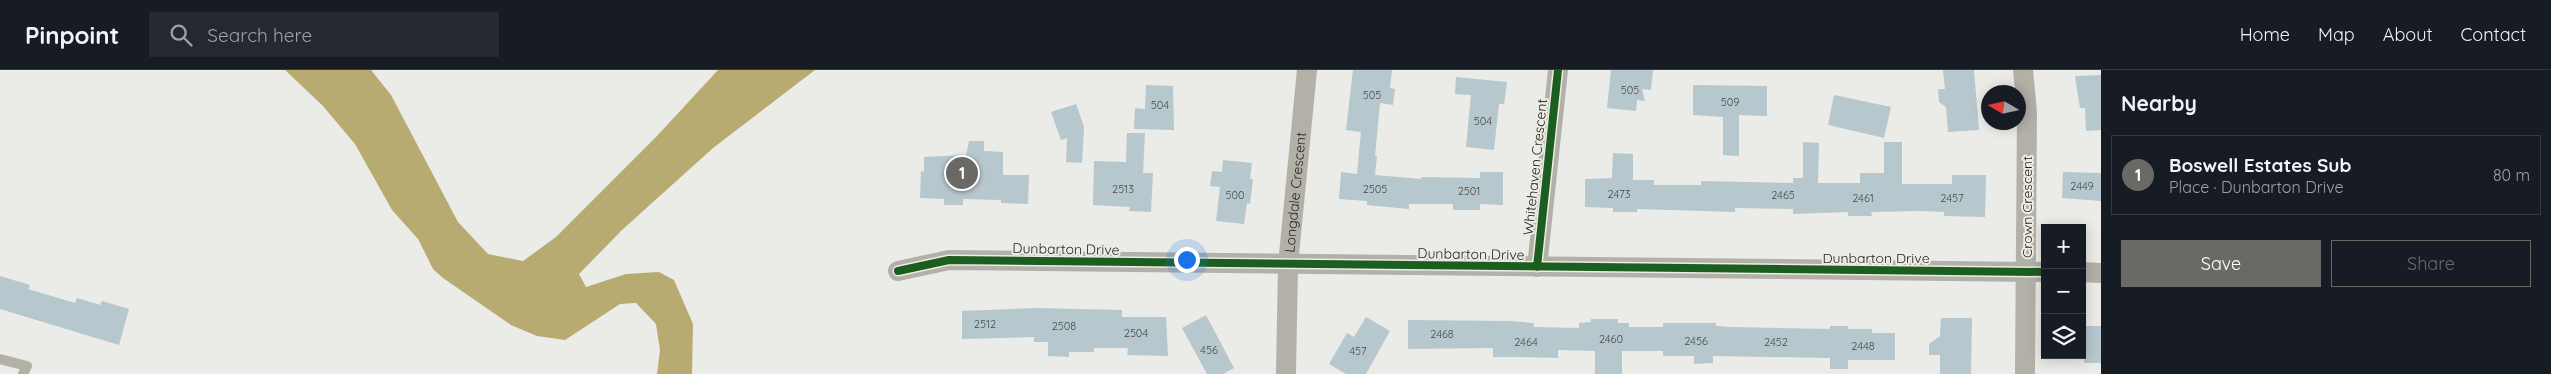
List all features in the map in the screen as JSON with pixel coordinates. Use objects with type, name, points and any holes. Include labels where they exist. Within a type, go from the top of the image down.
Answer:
[{"type":"street","name":"Longdale Crescent","points":[[1286,374],[1288,265],[1307,70]]},
{"type":"street","name":"Whitehaven Crescent","points":[[1536,267],[1558,70]]},
{"type":"street","name":"Crown Crescent","points":[[2023,70],[2035,272],[2025,374]]},
{"type":"street","name":"Dunbarton Drive","points":[[898,272],[949,260],[2035,272]]},
{"type":"street","points":[[2086,272],[2101,272]]},
{"type":"lane","points":[[0,359],[27,366],[23,374]]},
{"type":"shaded area","points":[[285,70],[371,70],[391,95],[458,222],[488,254],[523,261],[556,237],[657,136],[718,70],[815,70],[713,148],[622,230],[579,274],[586,287],[626,274],[659,272],[674,280],[693,324],[692,374],[657,374],[660,350],[656,324],[636,303],[620,304],[565,340],[537,336],[511,325],[443,278],[433,269],[418,239],[392,210],[355,144],[323,106]]},
{"type":"building","points":[[1353,70],[1392,70],[1390,88],[1395,89],[1393,105],[1380,103],[1375,175],[1421,179],[1421,177],[1480,178],[1480,172],[1503,172],[1503,205],[1480,204],[1480,210],[1453,210],[1453,204],[1409,204],[1409,209],[1367,205],[1367,201],[1339,199],[1341,172],[1357,174],[1361,132],[1346,130]]},
{"type":"building","points":[[1611,70],[1653,70],[1651,90],[1642,89],[1645,101],[1637,100],[1636,111],[1607,108]]},
{"type":"building","points":[[1943,70],[1974,70],[1979,130],[1948,132],[1946,107],[1939,102],[1938,89],[1945,89]]},
{"type":"building","points":[[2101,75],[2101,130],[2086,131],[2085,108],[2080,108],[2075,76]]},
{"type":"building","points":[[1456,77],[1507,82],[1504,104],[1499,104],[1494,150],[1466,147],[1471,95],[1455,94]]},
{"type":"building","points":[[1146,85],[1173,86],[1174,130],[1134,129],[1135,108],[1145,109]]},
{"type":"building","points":[[1693,85],[1767,86],[1767,116],[1739,115],[1739,156],[1723,155],[1723,117],[1693,115]]},
{"type":"building","points":[[1834,95],[1891,107],[1884,138],[1828,125]]},
{"type":"building","points":[[1076,104],[1084,127],[1082,163],[1066,162],[1067,138],[1061,140],[1051,112]]},
{"type":"building","points":[[1127,133],[1145,133],[1143,173],[1153,173],[1151,212],[1129,211],[1130,207],[1093,205],[1094,161],[1126,162]]},
{"type":"building","points":[[969,141],[984,141],[984,151],[1003,152],[1003,175],[1029,175],[1028,204],[1001,203],[1001,200],[963,199],[963,205],[944,205],[944,199],[920,198],[921,171],[924,172],[924,157],[966,155]]},
{"type":"building","points":[[1803,142],[1819,143],[1818,183],[1860,183],[1860,173],[1884,173],[1884,142],[1902,142],[1902,184],[1952,184],[1952,175],[1986,175],[1985,217],[1944,216],[1944,212],[1919,211],[1871,212],[1872,216],[1848,216],[1848,212],[1793,214],[1793,209],[1735,208],[1735,212],[1637,209],[1637,212],[1613,212],[1613,208],[1585,207],[1585,179],[1612,178],[1613,153],[1633,154],[1633,180],[1654,180],[1654,185],[1701,185],[1701,181],[1793,183],[1793,178],[1803,178]]},
{"type":"building","points":[[1223,160],[1252,163],[1250,179],[1253,179],[1250,204],[1247,203],[1244,224],[1216,221],[1220,187],[1210,186],[1212,171],[1222,172]]},
{"type":"building","points":[[2063,172],[2101,173],[2101,201],[2062,198]]},
{"type":"building","points":[[0,276],[30,285],[28,289],[75,303],[77,298],[100,305],[102,301],[129,309],[119,345],[0,309]]},
{"type":"building","points":[[1035,308],[1122,310],[1122,317],[1166,317],[1168,356],[1127,355],[1128,348],[1094,348],[1094,352],[1069,352],[1069,357],[1048,356],[1048,342],[1034,342],[1034,337],[962,339],[962,311]]},
{"type":"building","points":[[1206,315],[1234,368],[1223,374],[1207,374],[1182,328]]},
{"type":"building","points":[[1366,317],[1390,331],[1366,374],[1346,374],[1329,364],[1347,333],[1354,337]]},
{"type":"building","points":[[1941,318],[1972,318],[1971,374],[1940,374],[1940,355],[1929,355],[1929,344],[1940,336]]},
{"type":"building","points":[[1591,319],[1618,319],[1618,323],[1629,323],[1629,327],[1663,327],[1663,323],[1716,323],[1716,326],[1730,327],[1830,329],[1830,326],[1848,326],[1848,329],[1872,329],[1872,333],[1895,333],[1895,360],[1848,360],[1848,369],[1830,369],[1830,358],[1713,356],[1713,363],[1694,364],[1694,356],[1663,356],[1663,351],[1622,351],[1622,374],[1595,374],[1595,351],[1558,350],[1558,358],[1493,357],[1493,348],[1408,349],[1408,320],[1509,321],[1534,323],[1534,327],[1579,328],[1579,323],[1591,322]]},
{"type":"building","points":[[2086,326],[2101,326],[2101,363],[2084,363],[2084,359],[2086,359]]},
{"type":"cycle path","points":[[1537,267],[1558,70]]},
{"type":"cycle path","points":[[898,271],[949,260],[2041,272]]},
{"type":"place","name":"Boswell Estates Sub","points":[[962,173]]}]
